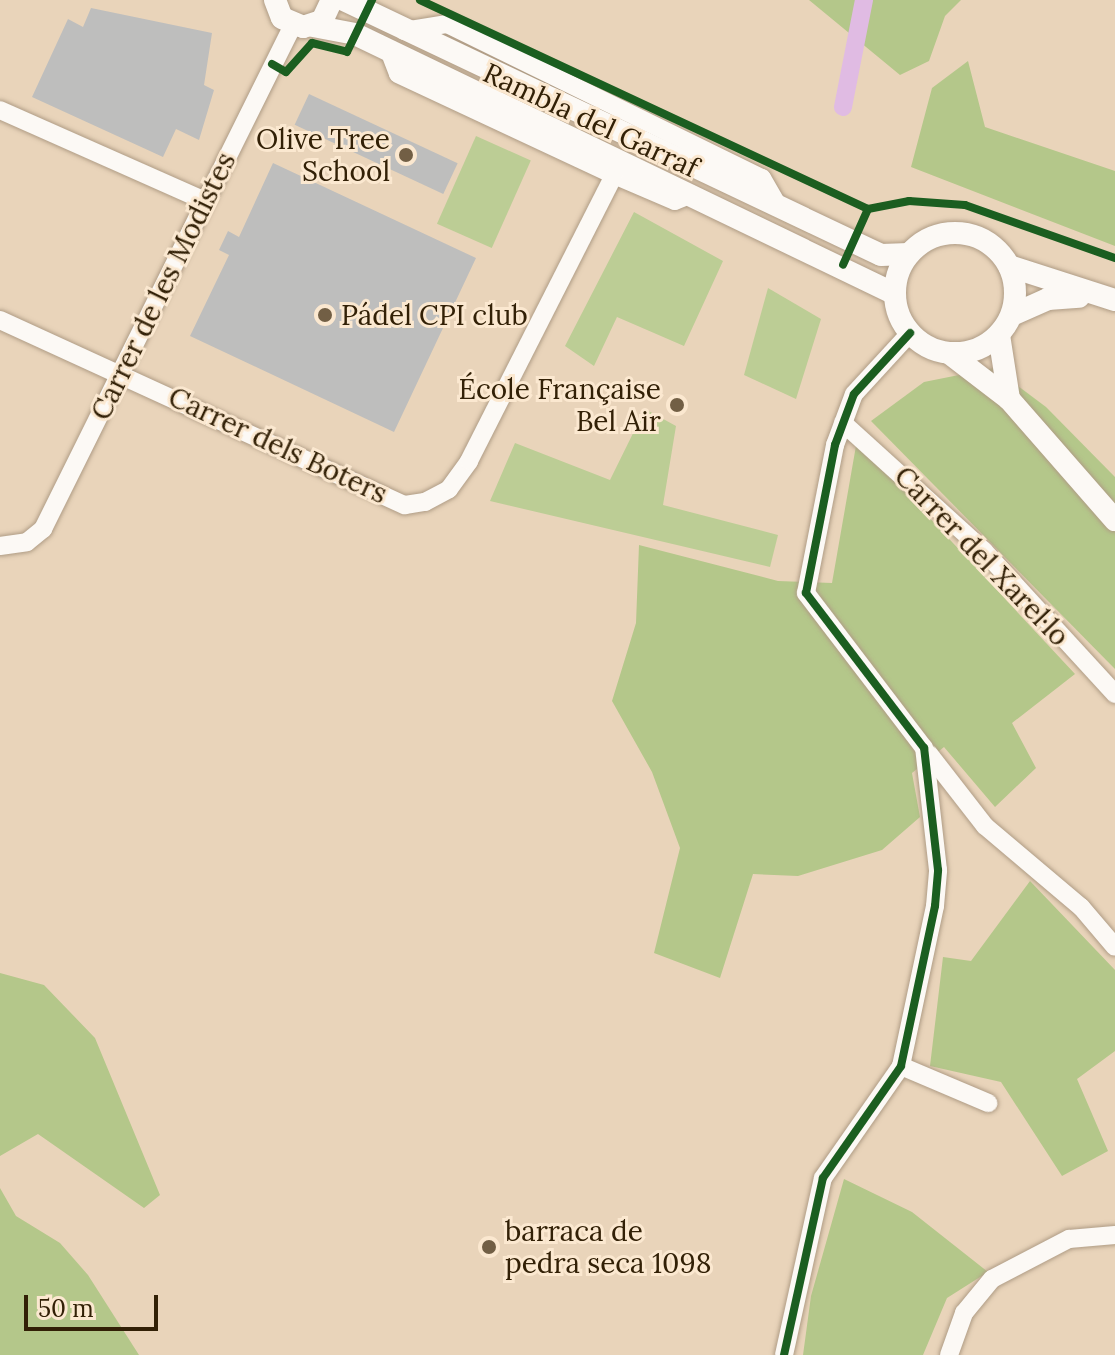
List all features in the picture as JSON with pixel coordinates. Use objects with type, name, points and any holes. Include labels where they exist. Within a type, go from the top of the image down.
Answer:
[{"type":"street","points":[[273,3],[303,25],[332,0]]},
{"type":"street","name":"Rambla del Garraf","points":[[344,0],[402,32],[881,255],[909,254]]},
{"type":"street","name":"Rambla del Garraf","points":[[303,25],[355,34],[888,288]]},
{"type":"street","name":"Carrer de les Modistes","points":[[0,546],[27,542],[43,529],[205,201],[303,25]]},
{"type":"street","name":"Rambla del Garraf","points":[[390,53],[398,74],[614,175],[675,201],[692,194]]},
{"type":"street","points":[[0,110],[205,201]]},
{"type":"street","name":"Carrer dels Boters","points":[[0,320],[122,371],[405,505],[425,502],[449,489],[469,461],[614,175]]},
{"type":"street","points":[[1109,297],[1009,266],[988,242],[958,232],[935,236],[909,254],[888,288],[910,333],[949,353],[1009,399],[1115,520]]},
{"type":"street","points":[[1009,266],[1012,315]]},
{"type":"street","points":[[949,353],[976,350],[999,335],[1012,315],[1048,299],[1109,297]]},
{"type":"street","points":[[910,333],[854,394],[843,423],[806,593],[985,826],[1081,907],[1115,947]]},
{"type":"street","points":[[999,335],[1009,399]]},
{"type":"street","name":"Carrer del Xarel·lo","points":[[843,423],[984,551],[1115,694]]},
{"type":"street","points":[[784,1355],[823,1178],[901,1066],[938,870],[924,748]]},
{"type":"street","points":[[901,1066],[988,1103]]},
{"type":"street","points":[[949,1355],[964,1313],[992,1279],[1069,1239],[1115,1235]]},
{"type":"green space","points":[[809,0],[961,0],[945,16],[929,61],[900,75]]},
{"type":"green space","points":[[968,61],[985,127],[1115,171],[1115,246],[911,167],[932,88]]},
{"type":"green space","points":[[476,136],[531,160],[492,248],[437,224]]},
{"type":"green space","points":[[634,212],[723,261],[684,346],[617,317],[594,366],[565,346]]},
{"type":"green space","points":[[768,288],[821,319],[796,399],[744,375]]},
{"type":"green space","points":[[994,368],[1046,407],[1115,477],[1115,669],[871,421],[924,382]]},
{"type":"green space","points":[[645,409],[676,426],[663,505],[778,535],[770,567],[490,501],[515,443],[610,480]]},
{"type":"green space","points":[[857,440],[1075,674],[1012,723],[1036,768],[995,807],[944,747],[912,773],[920,817],[882,850],[798,876],[753,874],[720,978],[654,953],[680,848],[652,772],[612,701],[636,623],[639,545],[778,581],[832,583]]},
{"type":"green space","points":[[1030,881],[1115,970],[1115,1051],[1077,1079],[1108,1151],[1062,1176],[1001,1082],[930,1066],[943,957],[971,961]]},
{"type":"green space","points":[[0,973],[44,985],[95,1038],[160,1195],[144,1208],[38,1134],[0,1156]]},
{"type":"green space","points":[[844,1179],[912,1212],[988,1272],[947,1298],[923,1355],[803,1355],[811,1296]]},
{"type":"green space","points":[[0,1188],[16,1216],[60,1243],[88,1275],[139,1355],[0,1355]]},
{"type":"building","points":[[91,8],[212,33],[204,85],[214,90],[199,140],[176,129],[163,157],[32,97],[68,19],[83,27]]},
{"type":"building","points":[[309,94],[458,163],[443,194],[295,125]]},
{"type":"building","name":"Pádel CPI club","points":[[273,163],[476,258],[394,432],[190,336],[229,255],[219,250],[228,231],[239,237]]},
{"type":"waterway","points":[[843,107],[864,0]]},
{"type":"cycle path","points":[[272,64],[286,72],[312,43],[347,52],[372,0]]},
{"type":"cycle path","points":[[420,0],[868,209],[843,265]]},
{"type":"cycle path","points":[[868,209],[909,201],[965,205],[1115,258]]},
{"type":"cycle path","points":[[784,1355],[823,1178],[901,1066],[935,906],[938,870],[924,748],[806,593],[835,445],[854,394],[910,333]]},
{"type":"place","name":"Olive Tree School","points":[[406,155]]},
{"type":"place","name":"Pádel CPI club","points":[[325,315]]},
{"type":"place","name":"École Française Bel Air","points":[[677,405]]},
{"type":"place","name":"barraca de pedra seca 1098","points":[[489,1247]]}]
